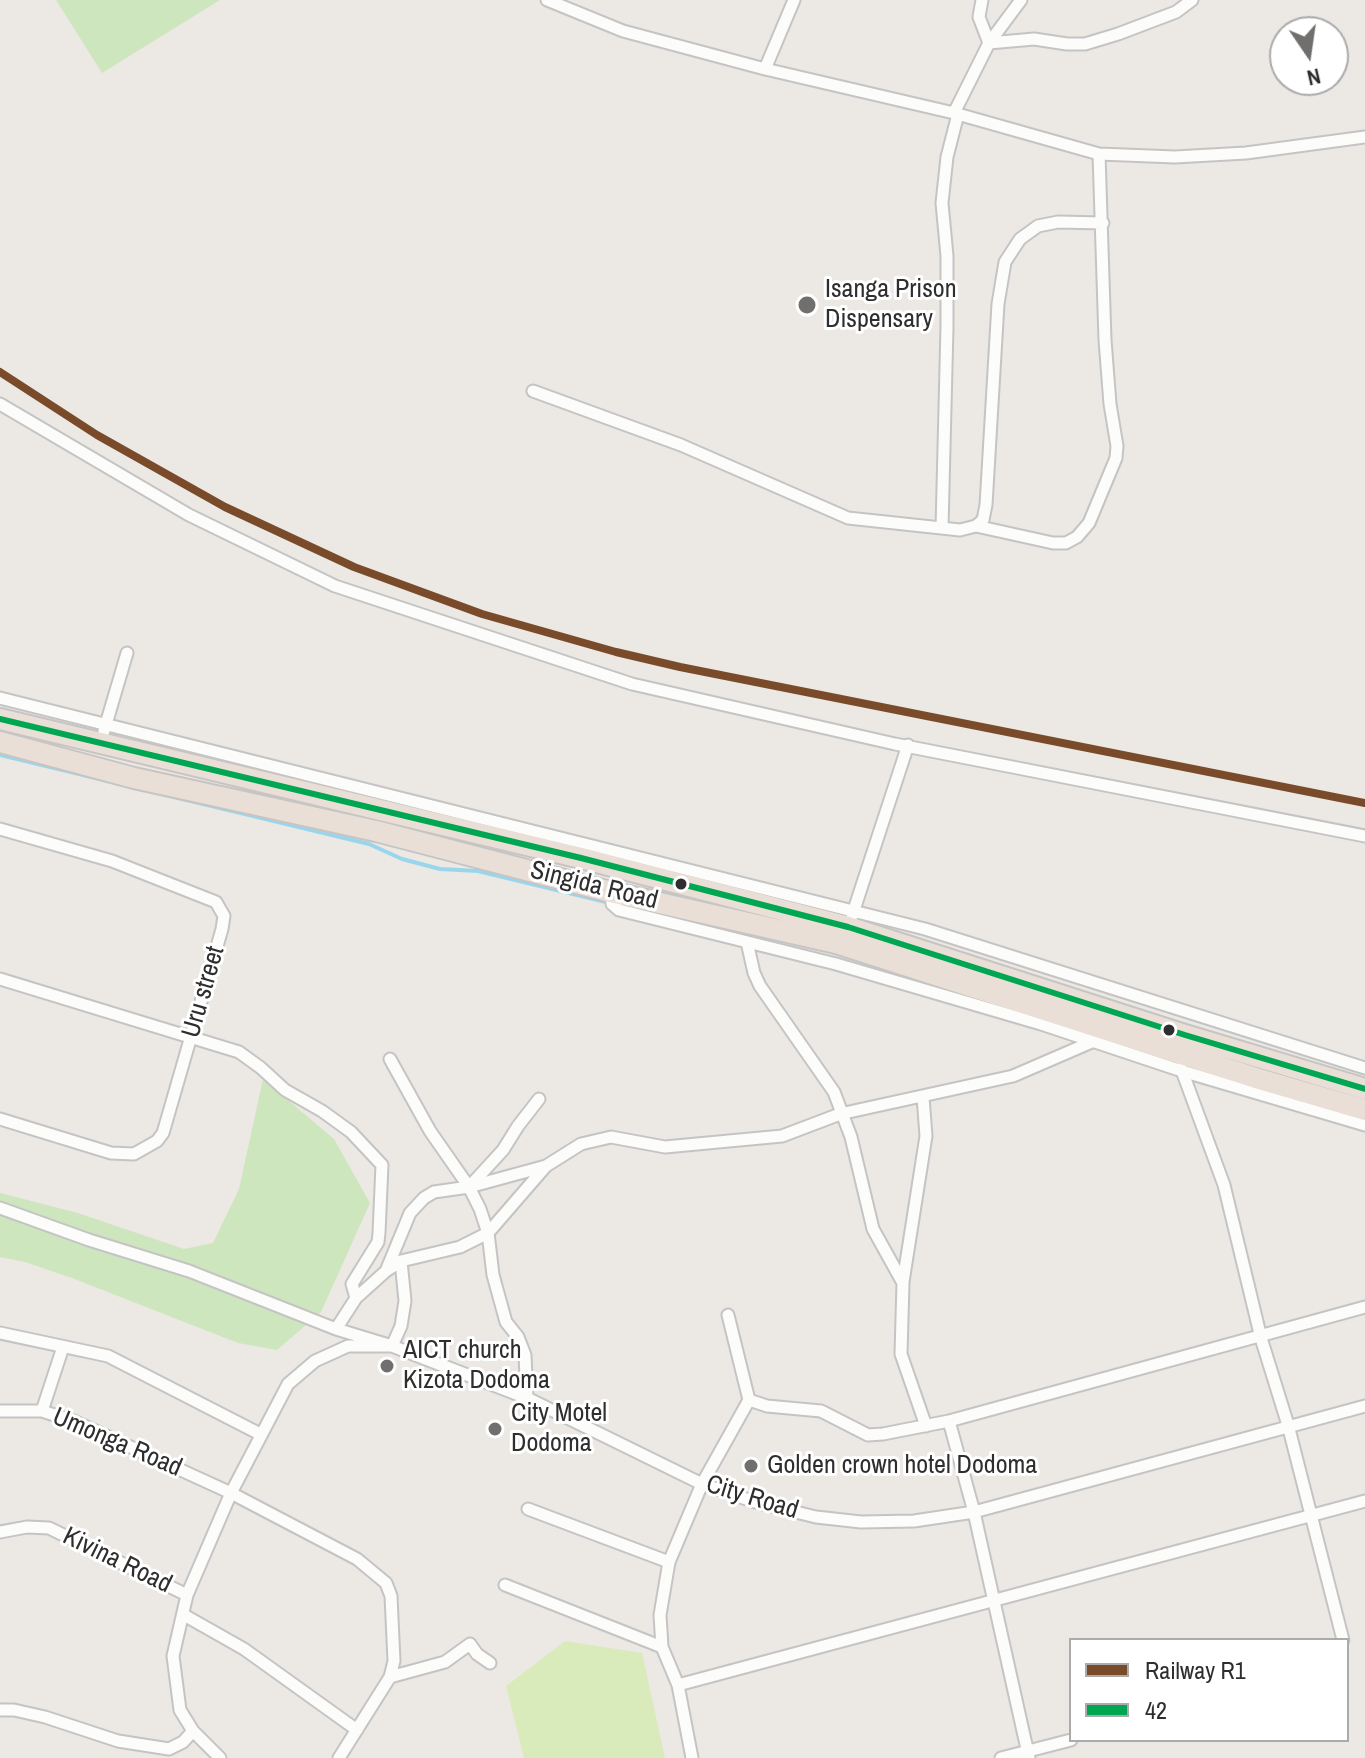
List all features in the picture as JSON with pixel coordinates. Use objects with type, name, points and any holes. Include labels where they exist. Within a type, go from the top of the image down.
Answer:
[{"type":"highway","name":"Singida Road","points":[[0,719],[103,734],[581,858],[851,919],[1182,1053],[1365,1089]]},
{"type":"highway","name":"Singida Road","points":[[0,742],[134,778],[376,831],[611,892],[836,943],[1365,1110]]},
{"type":"street","points":[[547,0],[623,31],[765,69],[956,113],[1099,154],[1175,157],[1232,154],[1365,137]]},
{"type":"street","points":[[765,69],[794,0]]},
{"type":"street","points":[[982,0],[979,17],[989,43]]},
{"type":"street","points":[[942,528],[947,256],[942,203],[947,157],[956,113],[989,43],[1021,0]]},
{"type":"street","points":[[989,43],[1034,39],[1067,44],[1099,41],[1176,12],[1192,0]]},
{"type":"street","points":[[533,391],[681,445],[848,518],[960,530],[976,526],[1053,543],[1066,543],[1077,537],[1089,523],[1117,453],[1105,340],[1099,154]]},
{"type":"street","points":[[976,526],[983,520],[986,505],[998,304],[1005,262],[1020,239],[1038,226],[1058,222],[1103,223]]},
{"type":"street","points":[[0,404],[189,515],[335,586],[632,684],[908,745],[1365,836]]},
{"type":"street","points":[[0,698],[103,734],[127,653]]},
{"type":"street","points":[[908,745],[851,919],[925,929],[984,946],[1365,1068]]},
{"type":"street","name":"Uru street","points":[[0,829],[112,861],[216,902],[224,916],[163,1133],[142,1152],[111,1153],[0,1119]]},
{"type":"street","points":[[611,892],[612,904],[619,910],[836,964],[1094,1041],[1182,1053],[1365,1125]]},
{"type":"street","points":[[747,942],[760,986],[834,1092],[855,1150],[873,1229],[903,1283]]},
{"type":"street","points":[[0,979],[239,1052],[285,1090],[335,1119],[365,1145],[382,1165],[379,1233],[378,1242],[352,1284],[356,1298]]},
{"type":"street","points":[[386,1271],[410,1213],[434,1192],[469,1187],[546,1166],[581,1144],[611,1137],[665,1147],[782,1136],[840,1114],[1013,1076],[1094,1041]]},
{"type":"street","points":[[1182,1053],[1224,1185],[1261,1338],[1288,1425],[1342,1638]]},
{"type":"street","points":[[390,1059],[430,1131],[469,1187],[488,1233],[493,1275],[506,1322],[518,1337],[525,1355],[527,1398]]},
{"type":"street","points":[[923,1097],[926,1136],[903,1283],[901,1354],[926,1426]]},
{"type":"street","points":[[469,1187],[503,1150],[539,1099]]},
{"type":"street","points":[[336,1329],[356,1298],[401,1261],[460,1247],[488,1233],[546,1166]]},
{"type":"street","points":[[0,1208],[189,1271],[336,1329],[392,1346],[404,1311],[401,1261]]},
{"type":"street","points":[[749,1400],[767,1406],[821,1411],[868,1435],[883,1434],[949,1421],[1261,1338],[1365,1307]]},
{"type":"street","points":[[692,1758],[678,1685],[662,1647],[660,1615],[669,1562],[702,1484],[749,1400],[728,1315]]},
{"type":"street","points":[[0,1333],[108,1356],[260,1434]]},
{"type":"street","name":"City Road","points":[[220,1758],[193,1731],[180,1710],[173,1656],[187,1595],[231,1493],[288,1384],[315,1361],[348,1346],[392,1346],[527,1398],[702,1484],[801,1513],[861,1522],[914,1521],[974,1512],[1365,1406]]},
{"type":"street","points":[[42,1411],[63,1347]]},
{"type":"street","name":"Umonga Road","points":[[0,1411],[42,1411],[76,1422],[231,1493]]},
{"type":"street","points":[[949,1421],[974,1512],[1028,1755]]},
{"type":"street","points":[[231,1493],[357,1559],[386,1583],[391,1596],[394,1661],[390,1677],[339,1758]]},
{"type":"street","points":[[678,1685],[1365,1501]]},
{"type":"street","points":[[528,1509],[669,1562]]},
{"type":"street","name":"Kivina Road","points":[[0,1532],[27,1527],[49,1528],[187,1595]]},
{"type":"street","points":[[505,1585],[662,1647]]},
{"type":"street","points":[[184,1615],[244,1649],[357,1730]]},
{"type":"street","points":[[390,1677],[445,1662],[470,1644],[477,1654],[490,1663]]},
{"type":"street","points":[[0,1710],[45,1717],[167,1753],[193,1731]]},
{"type":"street","points":[[1001,1758],[1028,1755],[1069,1741]]},
{"type":"green space","points":[[56,0],[220,0],[102,73]]},
{"type":"green space","points":[[263,1079],[334,1139],[370,1203],[321,1312],[277,1350],[238,1343],[72,1278],[0,1257],[0,1193],[78,1213],[184,1249],[213,1243],[239,1189]]},
{"type":"green space","points":[[565,1641],[642,1653],[665,1758],[524,1758],[506,1686]]},
{"type":"waterway","points":[[0,755],[369,844],[402,859],[440,869],[478,871],[610,903]]},
{"type":"waterway","points":[[716,928],[741,934]]},
{"type":"rail line","name":"R1","points":[[0,372],[97,435],[225,507],[354,567],[482,614],[680,667],[1365,803]]},
{"type":"transit line","name":"42","points":[[0,719],[581,858],[848,927],[1365,1089]]},
{"type":"place","name":"Isanga Prison Dispensary","points":[[807,305]]},
{"type":"place","name":"AICT church Kizota Dodoma","points":[[387,1366]]},
{"type":"place","name":"City Motel Dodoma","points":[[495,1429]]},
{"type":"place","name":"Golden crown hotel Dodoma","points":[[751,1466]]}]
